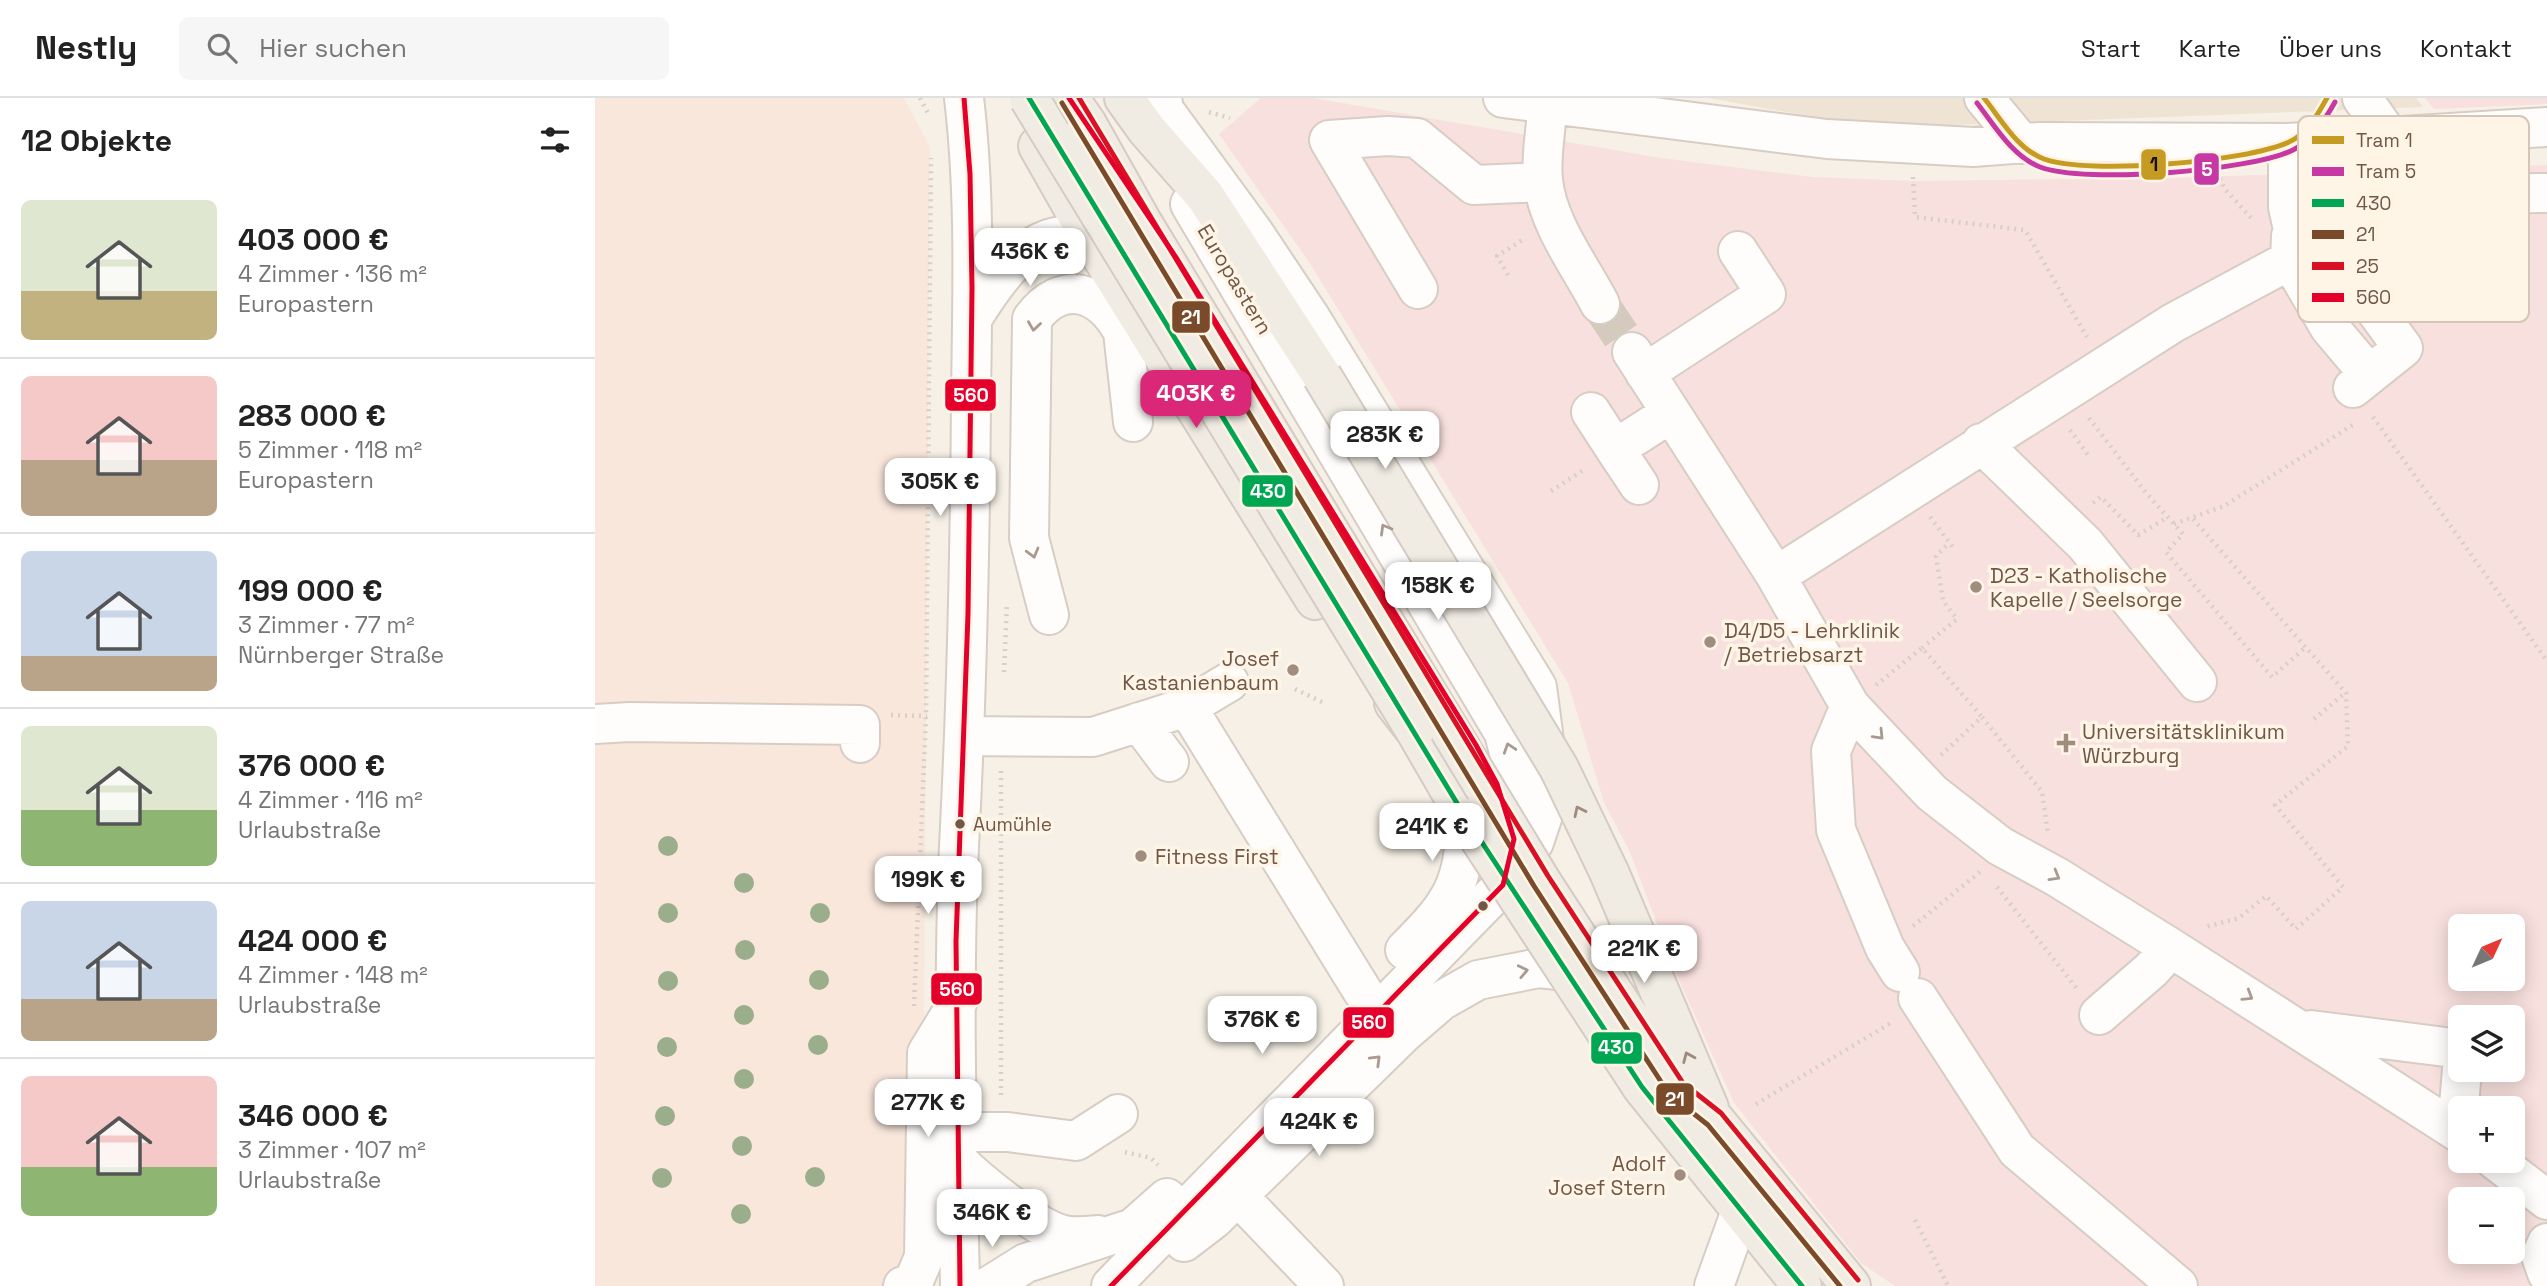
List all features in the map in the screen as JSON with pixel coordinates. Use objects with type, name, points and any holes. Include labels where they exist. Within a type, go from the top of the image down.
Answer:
[{"type":"main road","points":[[1013,98],[1093,243],[1326,617],[1415,730]]},
{"type":"main road","points":[[1029,98],[1466,818],[1642,1087],[1802,1286]]},
{"type":"main road","points":[[1069,98],[1541,881],[1676,1089],[1714,1119],[1851,1286]]},
{"type":"main road","name":"Europastern","points":[[1124,98],[1158,113],[1205,196],[1322,376],[1559,768],[1609,872],[1714,1119]]},
{"type":"street","points":[[960,1286],[957,1004],[960,829],[983,737],[972,319],[971,155],[964,98]]},
{"type":"street","points":[[971,155],[985,98]]},
{"type":"street","points":[[1503,98],[1543,100],[1827,139],[1973,147],[2030,143],[2298,142]]},
{"type":"street","points":[[1984,98],[2030,143]]},
{"type":"street","points":[[2001,98],[2030,143]]},
{"type":"street","points":[[2362,98],[2375,116]]},
{"type":"street","points":[[1543,100],[1543,182],[1554,220],[1600,304]]},
{"type":"street","name":"Europastern","points":[[1158,113],[1504,733],[1519,792],[1514,839],[1503,885]]},
{"type":"street","name":"Europastern","points":[[1111,1286],[1503,885],[1534,842],[1545,809],[1548,771],[1537,687],[1310,317],[1254,233],[1158,113]]},
{"type":"street","points":[[2529,128],[2547,127]]},
{"type":"street","points":[[1418,289],[1329,140],[1388,135],[1417,138],[1474,185],[1543,182]]},
{"type":"street","points":[[2288,142],[2291,243],[2298,258]]},
{"type":"street","points":[[2529,193],[2547,193]]},
{"type":"street","points":[[972,319],[994,285],[1023,252],[1063,236],[1074,235],[1093,243]]},
{"type":"street","points":[[1776,576],[1981,443],[2105,368],[2298,240]]},
{"type":"street","points":[[1738,251],[1766,294],[1639,363],[1776,576],[1850,706],[1932,793],[2000,846],[2041,868],[2302,1029],[2448,1125]]},
{"type":"street","points":[[1049,615],[1029,538],[1033,319],[1044,302],[1063,294],[1086,295],[1107,307],[1116,319],[1123,332],[1133,422]]},
{"type":"street","points":[[2327,322],[2359,395],[2403,348],[2384,322]]},
{"type":"street","points":[[1591,412],[1639,485]]},
{"type":"street","points":[[1615,449],[1671,413]]},
{"type":"street","points":[[1290,439],[1476,745],[1497,784],[1514,839]]},
{"type":"street","points":[[1981,443],[2085,544],[2197,682]]},
{"type":"street","points":[[983,737],[1093,737],[1187,707],[1229,681]]},
{"type":"street","points":[[1850,706],[1831,751],[1836,830],[1885,948],[2017,1150],[2178,1286]]},
{"type":"street","points":[[1187,707],[1363,992]]},
{"type":"street","points":[[595,724],[630,722],[860,725],[860,743]]},
{"type":"street","points":[[1139,722],[1169,762]]},
{"type":"street","points":[[989,1286],[1026,1264],[1133,1228],[1177,1189],[1449,902],[1456,888],[1465,854],[1466,818]]},
{"type":"street","points":[[2099,1015],[2151,970],[2171,948]]},
{"type":"street","points":[[1126,1286],[1242,1201],[1405,1032],[1441,1001],[1478,980],[1539,968],[1572,979]]},
{"type":"street","points":[[903,1286],[913,1283],[925,1257],[927,1053],[957,1004]]},
{"type":"street","points":[[2302,1029],[2448,1047]]},
{"type":"street","points":[[958,1147],[1008,1132],[1076,1140],[1118,1114]]},
{"type":"street","points":[[958,1147],[981,1184],[1060,1234],[1118,1234]]},
{"type":"street","points":[[2512,1173],[2547,1200]]},
{"type":"street","points":[[1242,1201],[1324,1286]]},
{"type":"street","points":[[1714,1286],[1741,1210]]},
{"type":"street","points":[[2547,1243],[2541,1256],[2547,1273]]},
{"type":"path","points":[[920,98],[931,119]]},
{"type":"path","points":[[1910,142],[1915,217],[2025,230],[2105,368]]},
{"type":"path","points":[[926,716],[931,147]]},
{"type":"path","points":[[2217,167],[2224,188],[2291,243]]},
{"type":"path","points":[[1508,275],[1497,256],[1554,220]]},
{"type":"path","points":[[2067,390],[2183,534],[2166,552],[2272,677],[2306,647]]},
{"type":"path","points":[[2174,524],[2224,506],[2359,395],[2547,661]]},
{"type":"path","points":[[1551,491],[1581,471]]},
{"type":"path","points":[[2125,523],[2138,534],[2168,517]]},
{"type":"path","points":[[2171,948],[2188,931],[2239,918],[2266,896],[2296,929],[2343,887],[2275,805],[2348,746],[2346,693],[2193,519]]},
{"type":"path","points":[[1850,706],[1957,619],[1943,601],[1936,556],[1949,543]]},
{"type":"path","points":[[1004,682],[1007,600]]},
{"type":"path","points":[[1922,648],[2042,792],[2049,828],[2041,868]]},
{"type":"path","points":[[1295,689],[1324,703]]},
{"type":"path","points":[[2314,719],[2346,693]]},
{"type":"path","points":[[1918,777],[1982,717]]},
{"type":"path","points":[[983,737],[999,1089]]},
{"type":"path","points":[[1937,907],[1984,869],[2099,1015]]},
{"type":"path","points":[[1756,1104],[1875,1033]]},
{"type":"path","points":[[1915,1220],[1948,1286]]},
{"type":"shaded area","points":[[595,98],[904,98],[930,147],[922,1286],[595,1286]]},
{"type":"shaded area","name":"Universitätsklinikum Würzburg","points":[[1261,98],[1313,98],[1661,158],[1813,177],[1913,181],[2298,174],[2298,322],[2529,322],[2529,166],[2547,165],[2547,1286],[1895,1286],[1861,1263],[1734,1103],[1675,971],[1630,852],[1604,803],[1568,683],[1309,262],[1219,134]]},
{"type":"shaded area","points":[[1709,98],[2416,98],[2423,107],[1873,128]]},
{"type":"shaded area","points":[[2425,98],[2547,98],[2547,104],[2434,109]]},
{"type":"tunnel","points":[[1600,304],[1632,352]]},
{"type":"tram line","name":"1","points":[[1984,98],[2003,124],[2026,148],[2044,159],[2065,164],[2130,166],[2204,160],[2268,149],[2298,136]]},
{"type":"tram line","name":"1","points":[[2317,116],[2327,98]]},
{"type":"tram line","name":"5","points":[[2326,116],[2335,102]]},
{"type":"tram line","name":"5","points":[[1977,103],[2021,156],[2040,167],[2062,172],[2128,175],[2206,169],[2272,157],[2298,147]]},
{"type":"transit line","name":"560","points":[[960,1286],[956,941],[968,614],[972,288],[970,174],[964,98]]},
{"type":"transit line","name":"430","points":[[1029,98],[1466,818],[1642,1087],[1802,1286]]},
{"type":"transit line","name":"560","points":[[1069,98],[1177,259],[1476,745],[1497,784],[1514,839],[1503,885],[1111,1286]]},
{"type":"transit line","name":"25","points":[[1079,98],[1548,876],[1683,1083],[1721,1113],[1858,1280]]},
{"type":"transit line","name":"21","points":[[1062,103],[1534,886],[1669,1094],[1708,1125],[1840,1286]]},
{"type":"place","name":"D23 - Katholische Kapelle / Seelsorge","points":[[1976,587]]},
{"type":"place","name":"D4/D5 - Lehrklinik / Betriebsarzt","points":[[1710,642]]},
{"type":"place","name":"Josef Kastanienbaum","points":[[1293,670]]},
{"type":"place","name":"Universitätsklinikum Würzburg","points":[[2066,743]]},
{"type":"place","name":"Aumühle","points":[[960,824]]},
{"type":"place","name":"Fitness First","points":[[1141,856]]},
{"type":"place","name":"Adolf Josef Stern","points":[[1680,1175]]}]
